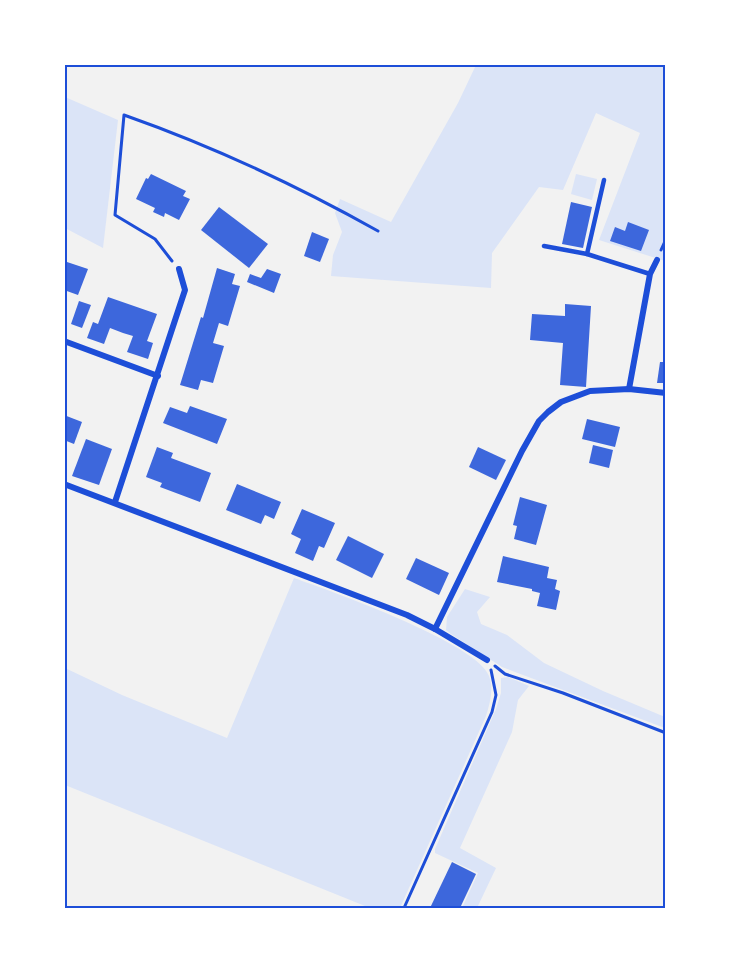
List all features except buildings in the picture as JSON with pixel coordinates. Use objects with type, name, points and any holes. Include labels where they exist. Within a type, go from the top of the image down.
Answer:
[{"type":"street","points":[[629,389],[650,274],[657,260]]},
{"type":"street","points":[[115,502],[186,290],[179,269]]},
{"type":"street","points":[[64,341],[158,376]]},
{"type":"street","points":[[435,629],[539,421],[561,402],[590,391],[629,389],[666,393]]},
{"type":"street","points":[[64,484],[406,615],[435,629],[487,660]]},
{"type":"lane","points":[[587,254],[604,180]]},
{"type":"lane","points":[[544,246],[587,254],[650,274]]},
{"type":"path","points":[[179,269],[155,239],[115,215],[124,115],[182,135],[244,162],[326,202],[378,231]]},
{"type":"path","points":[[487,660],[505,674],[563,693],[666,733]]},
{"type":"path","points":[[404,909],[492,712],[496,695],[494,679],[487,660]]},
{"type":"shaded area","points":[[476,65],[665,65],[665,261],[599,240],[640,133],[596,113],[563,190],[539,187],[492,253],[491,288],[331,276],[333,255],[342,232],[335,213],[340,199],[391,222],[458,103]]},
{"type":"shaded area","points":[[65,97],[118,120],[103,248],[65,228]]},
{"type":"shaded area","points":[[576,174],[597,179],[592,200],[571,194]]},
{"type":"shaded area","points":[[294,578],[369,606],[432,634],[479,663],[489,676],[491,691],[486,716],[400,908],[370,908],[65,785],[65,668],[122,695],[227,738]]},
{"type":"shaded area","points":[[465,589],[490,597],[477,612],[481,624],[507,635],[544,663],[665,717],[665,728],[502,667],[451,634],[446,630],[447,617]]},
{"type":"shaded area","points":[[508,677],[529,686],[518,700],[512,732],[460,848],[496,868],[477,908],[462,908],[478,873],[435,853],[435,849],[496,709],[501,693],[501,678]]}]
